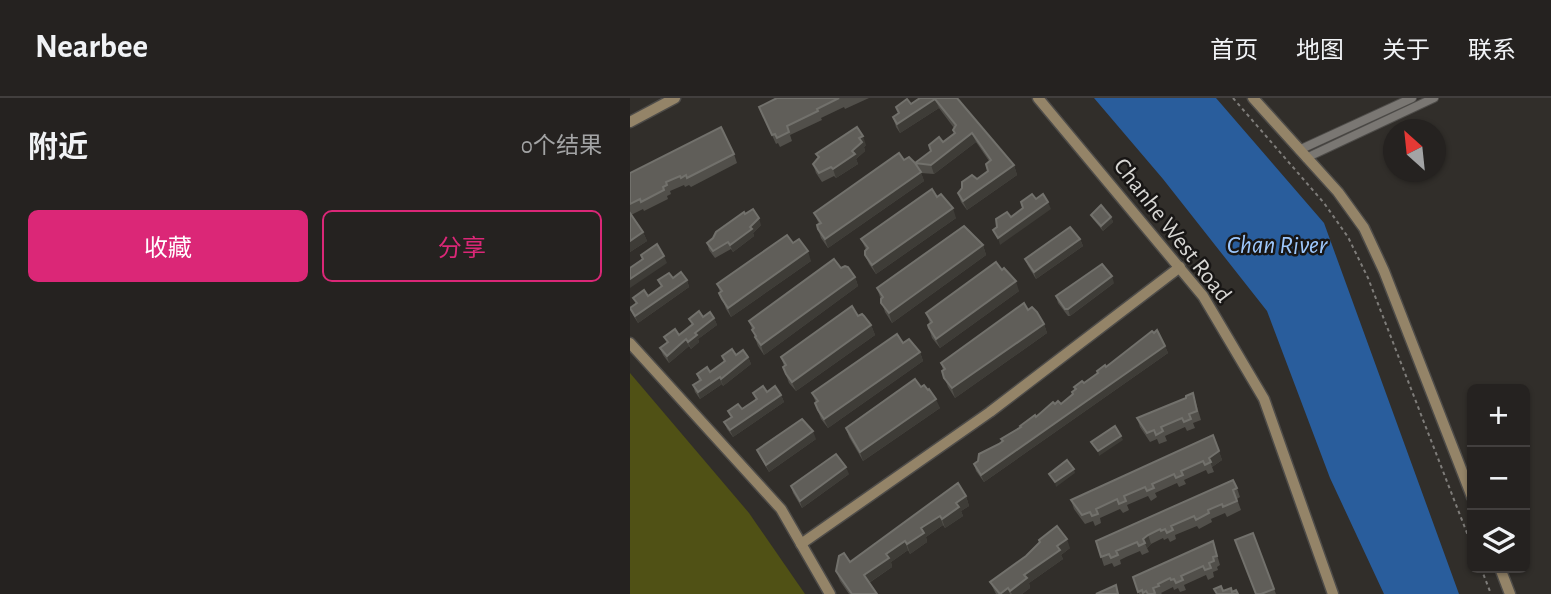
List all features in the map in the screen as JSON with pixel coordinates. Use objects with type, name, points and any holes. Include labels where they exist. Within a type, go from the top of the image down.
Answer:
[{"type":"street","points":[[630,121],[675,98]]},
{"type":"street","name":"Chanhe West Road","points":[[1038,98],[1203,296],[1265,400],[1332,594]]},
{"type":"street","points":[[1246,98],[1285,142],[1302,154]]},
{"type":"street","points":[[1253,98],[1338,192],[1364,228],[1384,271],[1467,484]]},
{"type":"street","points":[[1302,154],[1412,98]]},
{"type":"street","points":[[1302,154],[1434,98]]},
{"type":"street","points":[[801,544],[990,412],[1180,267]]},
{"type":"street","points":[[630,343],[781,509],[830,594]]},
{"type":"street","points":[[1502,573],[1510,594]]},
{"type":"path","points":[[1233,98],[1324,203],[1348,237],[1368,278],[1467,533]]},
{"type":"path","points":[[1483,573],[1491,594]]},
{"type":"shaded area","points":[[630,373],[749,513],[805,594],[630,594]]},
{"type":"water","name":"Chan River","points":[[1094,98],[1216,98],[1324,223],[1459,594],[1384,594],[1330,478],[1267,311],[1163,179]]},
{"type":"building","points":[[777,98],[839,98],[787,126],[789,132],[777,138],[775,134],[772,135],[759,107]]},
{"type":"building","points":[[920,98],[957,98],[1014,165],[963,201],[958,193],[962,182],[972,175],[977,179],[988,171],[986,164],[991,160],[972,133],[931,165],[915,163],[931,151],[929,145],[939,137],[943,142],[955,133],[953,130],[956,125],[935,99],[897,124],[893,117],[899,113],[896,107],[907,99],[911,104]]},
{"type":"building","points":[[721,127],[734,154],[687,178],[686,175],[681,178],[680,176],[666,182],[664,190],[641,202],[640,199],[630,204],[630,173]]},
{"type":"building","points":[[857,127],[863,136],[859,138],[862,142],[852,151],[855,154],[833,169],[831,167],[819,173],[813,164],[819,157],[816,154]]},
{"type":"building","points":[[899,153],[904,160],[909,157],[921,172],[825,239],[817,225],[821,223],[814,213]]},
{"type":"building","points":[[932,189],[937,197],[941,194],[953,208],[872,265],[865,255],[868,248],[861,239]]},
{"type":"building","points":[[1032,194],[1036,199],[1043,194],[1048,202],[998,238],[993,230],[997,227],[996,219],[1007,212],[1011,217],[1023,208],[1021,202]]},
{"type":"building","points":[[1101,205],[1111,217],[1101,226],[1091,215]]},
{"type":"building","points":[[753,209],[759,218],[750,227],[752,229],[730,245],[728,242],[713,251],[707,243],[716,232],[744,212],[745,214]]},
{"type":"building","points":[[630,213],[643,232],[630,241]]},
{"type":"building","points":[[964,226],[983,245],[889,313],[881,303],[883,297],[877,288]]},
{"type":"building","points":[[1070,227],[1080,239],[1034,272],[1025,259]]},
{"type":"building","points":[[787,235],[793,243],[799,239],[808,251],[728,308],[717,284]]},
{"type":"building","points":[[657,244],[664,256],[630,279],[630,268],[643,259],[641,255]]},
{"type":"building","points":[[834,259],[841,268],[848,267],[855,277],[761,345],[749,321]]},
{"type":"building","points":[[996,262],[1016,281],[936,339],[929,328],[928,325],[932,322],[926,313]]},
{"type":"building","points":[[1102,264],[1112,276],[1065,309],[1056,296]]},
{"type":"building","points":[[681,272],[687,280],[635,316],[630,308],[637,303],[633,298],[644,290],[648,296],[662,286],[658,280],[669,273],[673,278]]},
{"type":"building","points":[[1024,303],[1028,310],[1032,307],[1037,312],[1044,324],[952,388],[944,378],[942,371],[945,369],[941,363]]},
{"type":"building","points":[[852,306],[858,316],[862,314],[871,325],[792,382],[786,374],[783,367],[786,365],[781,357]]},
{"type":"building","points":[[699,311],[703,317],[710,312],[714,318],[695,333],[697,335],[688,342],[686,339],[667,356],[660,348],[668,342],[664,337],[675,329],[679,335],[693,324],[689,319]]},
{"type":"building","points":[[1157,330],[1165,346],[981,475],[974,464],[978,461],[979,454],[999,444],[1003,441],[1001,439],[1035,415],[1036,417],[1053,402],[1055,404],[1058,401],[1061,404],[1073,394],[1076,389],[1074,387],[1082,381],[1084,383],[1105,365],[1106,367],[1152,331],[1154,333]]},
{"type":"building","points":[[897,334],[903,343],[909,339],[920,352],[824,419],[812,393]]},
{"type":"building","points":[[732,349],[736,355],[743,350],[748,357],[721,379],[720,377],[698,392],[693,385],[701,380],[697,374],[707,367],[710,372],[725,361],[722,356]]},
{"type":"building","points":[[915,379],[921,387],[924,385],[929,389],[936,399],[860,452],[846,428]]},
{"type":"building","points":[[763,386],[767,392],[775,386],[781,395],[730,430],[724,422],[732,417],[728,411],[738,404],[742,409],[757,399],[753,393]]},
{"type":"building","points":[[1193,393],[1197,411],[1189,414],[1191,419],[1184,422],[1182,418],[1161,427],[1163,431],[1156,435],[1154,430],[1147,433],[1137,418],[1186,398]]},
{"type":"building","points":[[802,419],[813,431],[766,465],[757,450]]},
{"type":"building","points":[[1115,426],[1121,436],[1098,451],[1091,442]]},
{"type":"building","points":[[1213,435],[1219,451],[1209,458],[1211,462],[1205,465],[1203,461],[1181,471],[1183,475],[1176,478],[1174,474],[1152,484],[1154,488],[1147,491],[1145,487],[1124,496],[1126,501],[1119,504],[1117,499],[1096,509],[1098,514],[1092,516],[1090,512],[1082,515],[1071,500]]},
{"type":"building","points":[[836,454],[846,467],[800,501],[791,486]]},
{"type":"building","points":[[1067,460],[1074,469],[1055,482],[1049,474]]},
{"type":"building","points":[[1233,480],[1237,488],[1233,490],[1237,501],[1208,510],[1209,513],[1196,520],[1194,516],[1171,526],[1173,530],[1167,533],[1165,529],[1160,529],[1143,539],[1145,543],[1139,546],[1137,542],[1116,551],[1118,555],[1111,558],[1109,554],[1101,557],[1096,541]]},
{"type":"building","points":[[958,483],[966,496],[956,503],[959,507],[942,519],[940,516],[921,528],[924,533],[907,544],[905,541],[886,554],[889,558],[864,575],[877,594],[852,594],[836,571],[839,556],[844,553],[850,562]]},
{"type":"building","points":[[1057,526],[1067,539],[1057,546],[1060,550],[1024,575],[1027,578],[1010,591],[1008,588],[1000,594],[990,582],[1026,556],[1039,540]]},
{"type":"building","points":[[1253,533],[1274,589],[1261,594],[1256,594],[1235,540]]},
{"type":"building","points":[[1213,541],[1217,556],[1209,563],[1211,568],[1205,570],[1203,566],[1181,576],[1183,580],[1176,583],[1170,578],[1153,588],[1153,594],[1146,591],[1143,593],[1142,590],[1138,592],[1133,577]]},
{"type":"building","points":[[1116,585],[1118,594],[1096,594]]},
{"type":"building","points":[[1221,586],[1223,591],[1231,588],[1232,592],[1236,590],[1238,594],[1217,594],[1214,589]]}]
